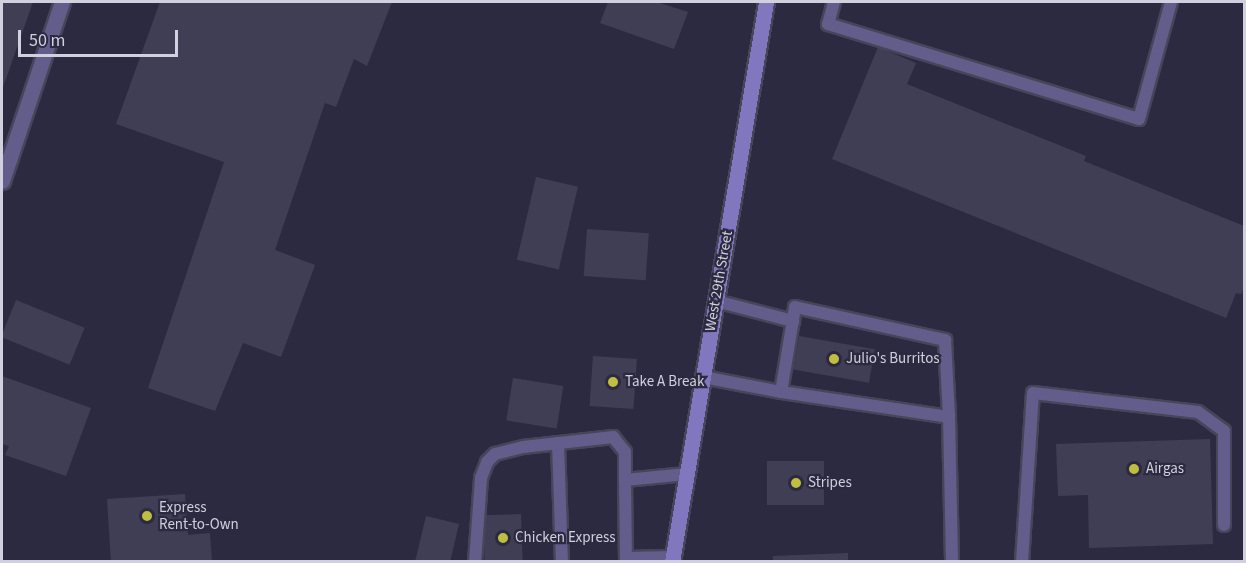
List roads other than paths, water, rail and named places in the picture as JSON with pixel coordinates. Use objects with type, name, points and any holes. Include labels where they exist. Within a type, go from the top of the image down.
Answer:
[{"type":"main road","name":"West 29th Street","points":[[672,559],[766,2]]},
{"type":"street","points":[[2,181],[62,2]]},
{"type":"lane","points":[[834,2],[828,24],[1139,119],[1171,2]]},
{"type":"lane","points":[[716,300],[793,321]]},
{"type":"lane","points":[[781,392],[795,307],[945,340],[950,417],[952,561]]},
{"type":"lane","points":[[703,377],[781,392],[950,417]]},
{"type":"lane","points":[[1022,561],[1033,393],[1198,412],[1224,431],[1224,525]]},
{"type":"lane","points":[[475,561],[481,478],[487,462],[495,454],[558,443],[614,437],[625,452],[626,560],[672,559]]},
{"type":"lane","points":[[558,443],[562,561]]},
{"type":"lane","points":[[625,480],[687,474]]},
{"type":"place","name":"Julio's Burritos","points":[[834,359]]},
{"type":"place","name":"Take A Break","points":[[613,382]]},
{"type":"place","name":"Airgas","points":[[1134,469]]},
{"type":"place","name":"Stripes","points":[[796,483]]},
{"type":"place","name":"Express Rent-to-Own","points":[[147,516]]},
{"type":"place","name":"Chicken Express","points":[[503,538]]}]
